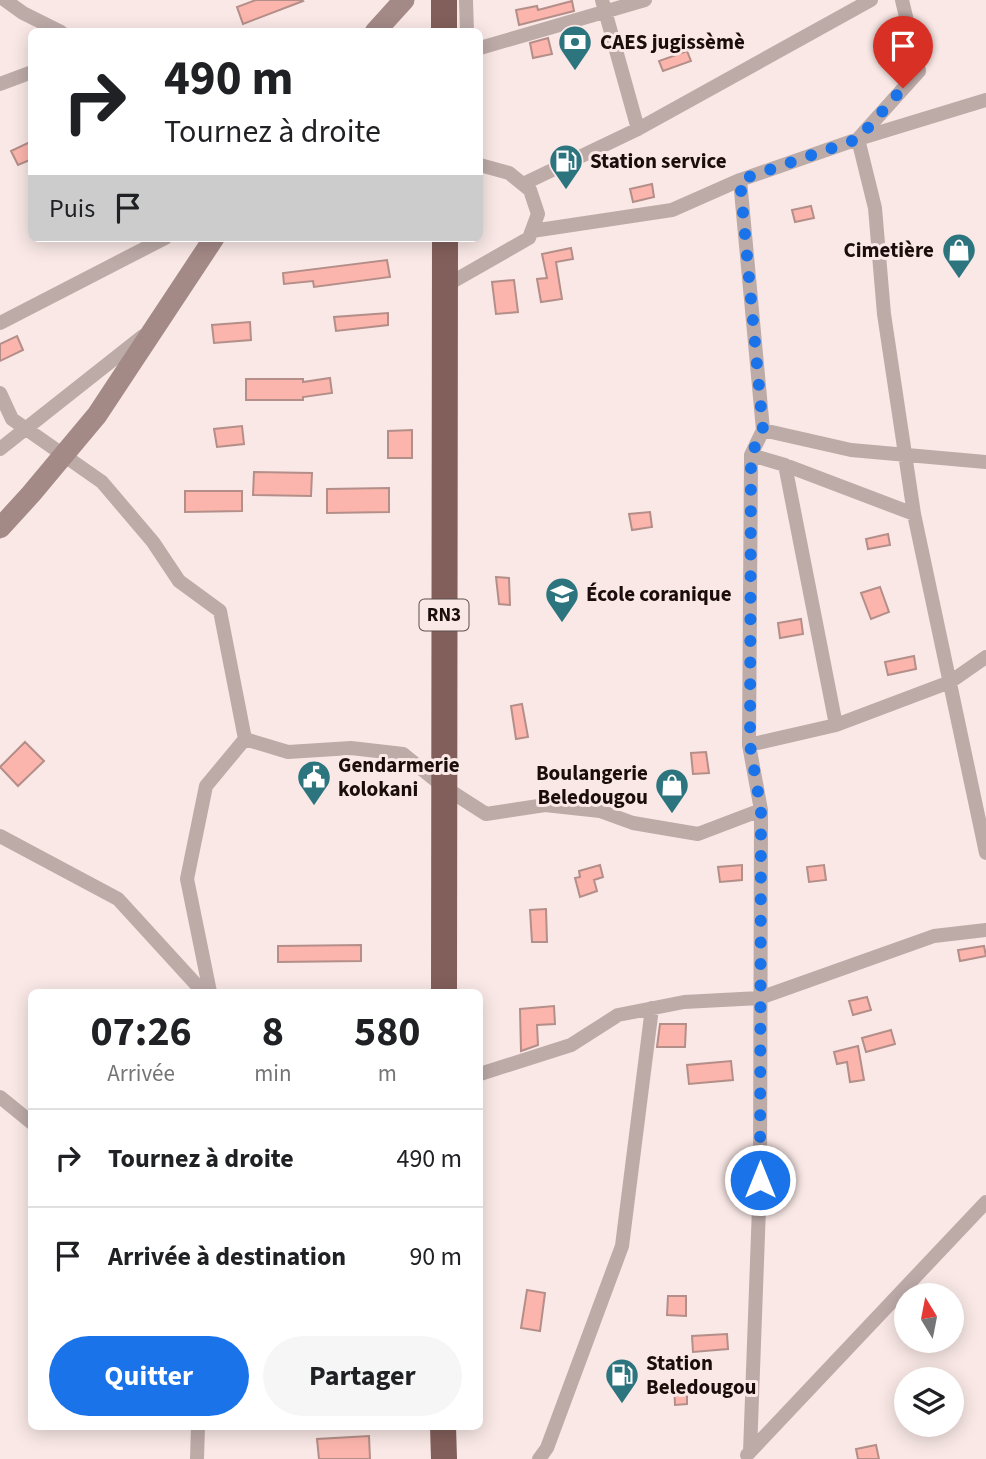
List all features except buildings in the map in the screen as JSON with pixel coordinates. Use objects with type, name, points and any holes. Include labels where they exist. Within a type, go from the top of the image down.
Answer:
[{"type":"highway","points":[[444,0],[444,28]]},
{"type":"highway","name":"RN3","points":[[444,989],[445,242]]},
{"type":"highway","points":[[443,1430],[443,1459]]},
{"type":"main road","points":[[379,28],[404,0]]},
{"type":"main road","points":[[0,528],[97,415],[211,242]]},
{"type":"street","points":[[5,0],[23,13],[53,28]]},
{"type":"street","points":[[467,0],[467,28]]},
{"type":"street","points":[[483,47],[604,6],[645,0]]},
{"type":"street","points":[[523,184],[638,129],[871,0]]},
{"type":"street","points":[[858,139],[919,71],[902,0]]},
{"type":"street","points":[[604,6],[638,129]]},
{"type":"street","points":[[0,84],[28,74]]},
{"type":"street","points":[[532,231],[672,210],[740,180],[858,139],[986,100]]},
{"type":"street","points":[[858,139],[875,208],[884,314],[903,455],[986,853]]},
{"type":"street","points":[[445,286],[529,239],[538,214],[530,190],[509,173],[483,164]]},
{"type":"street","points":[[740,180],[763,430],[751,455],[750,745],[761,810],[760,1180],[747,1456]]},
{"type":"street","points":[[0,323],[157,242]]},
{"type":"street","points":[[0,449],[158,325]]},
{"type":"street","points":[[0,393],[12,419],[102,482],[153,542],[179,581],[220,611],[245,739]]},
{"type":"street","points":[[763,430],[852,450],[986,462]]},
{"type":"street","points":[[751,455],[785,465],[914,514]]},
{"type":"street","points":[[785,465],[836,725]]},
{"type":"street","points":[[750,745],[836,725],[950,682],[986,657]]},
{"type":"street","points":[[245,739],[288,752],[351,748],[403,754],[444,787],[486,814],[545,805],[600,811],[633,823],[698,834],[761,810]]},
{"type":"street","points":[[209,989],[187,879],[206,786],[245,739]]},
{"type":"street","points":[[0,836],[118,898],[200,989]]},
{"type":"street","points":[[483,1073],[571,1045],[618,1015],[684,1002],[760,998],[934,936],[986,930]]},
{"type":"street","points":[[540,1459],[547,1448],[622,1246],[652,1008]]},
{"type":"street","points":[[0,1097],[28,1120]]},
{"type":"street","points":[[747,1456],[986,1202]]},
{"type":"street","points":[[197,1459],[198,1430]]},
{"type":"place","name":"CAES jugissèmè","points":[[575,72]]},
{"type":"place","name":"Station service","points":[[566,191]]},
{"type":"place","name":"Cimetière","points":[[959,280]]},
{"type":"place","name":"École coranique","points":[[562,624]]},
{"type":"place","name":"Gendarmerie kolokani","points":[[314,807]]},
{"type":"place","name":"Boulangerie Beledougou","points":[[672,815]]},
{"type":"place","name":"Station Beledougou","points":[[622,1405]]},
{"type":"route","points":[[760,1180],[761,810],[750,745],[751,455],[763,430],[740,180],[858,139],[903,88]]}]
